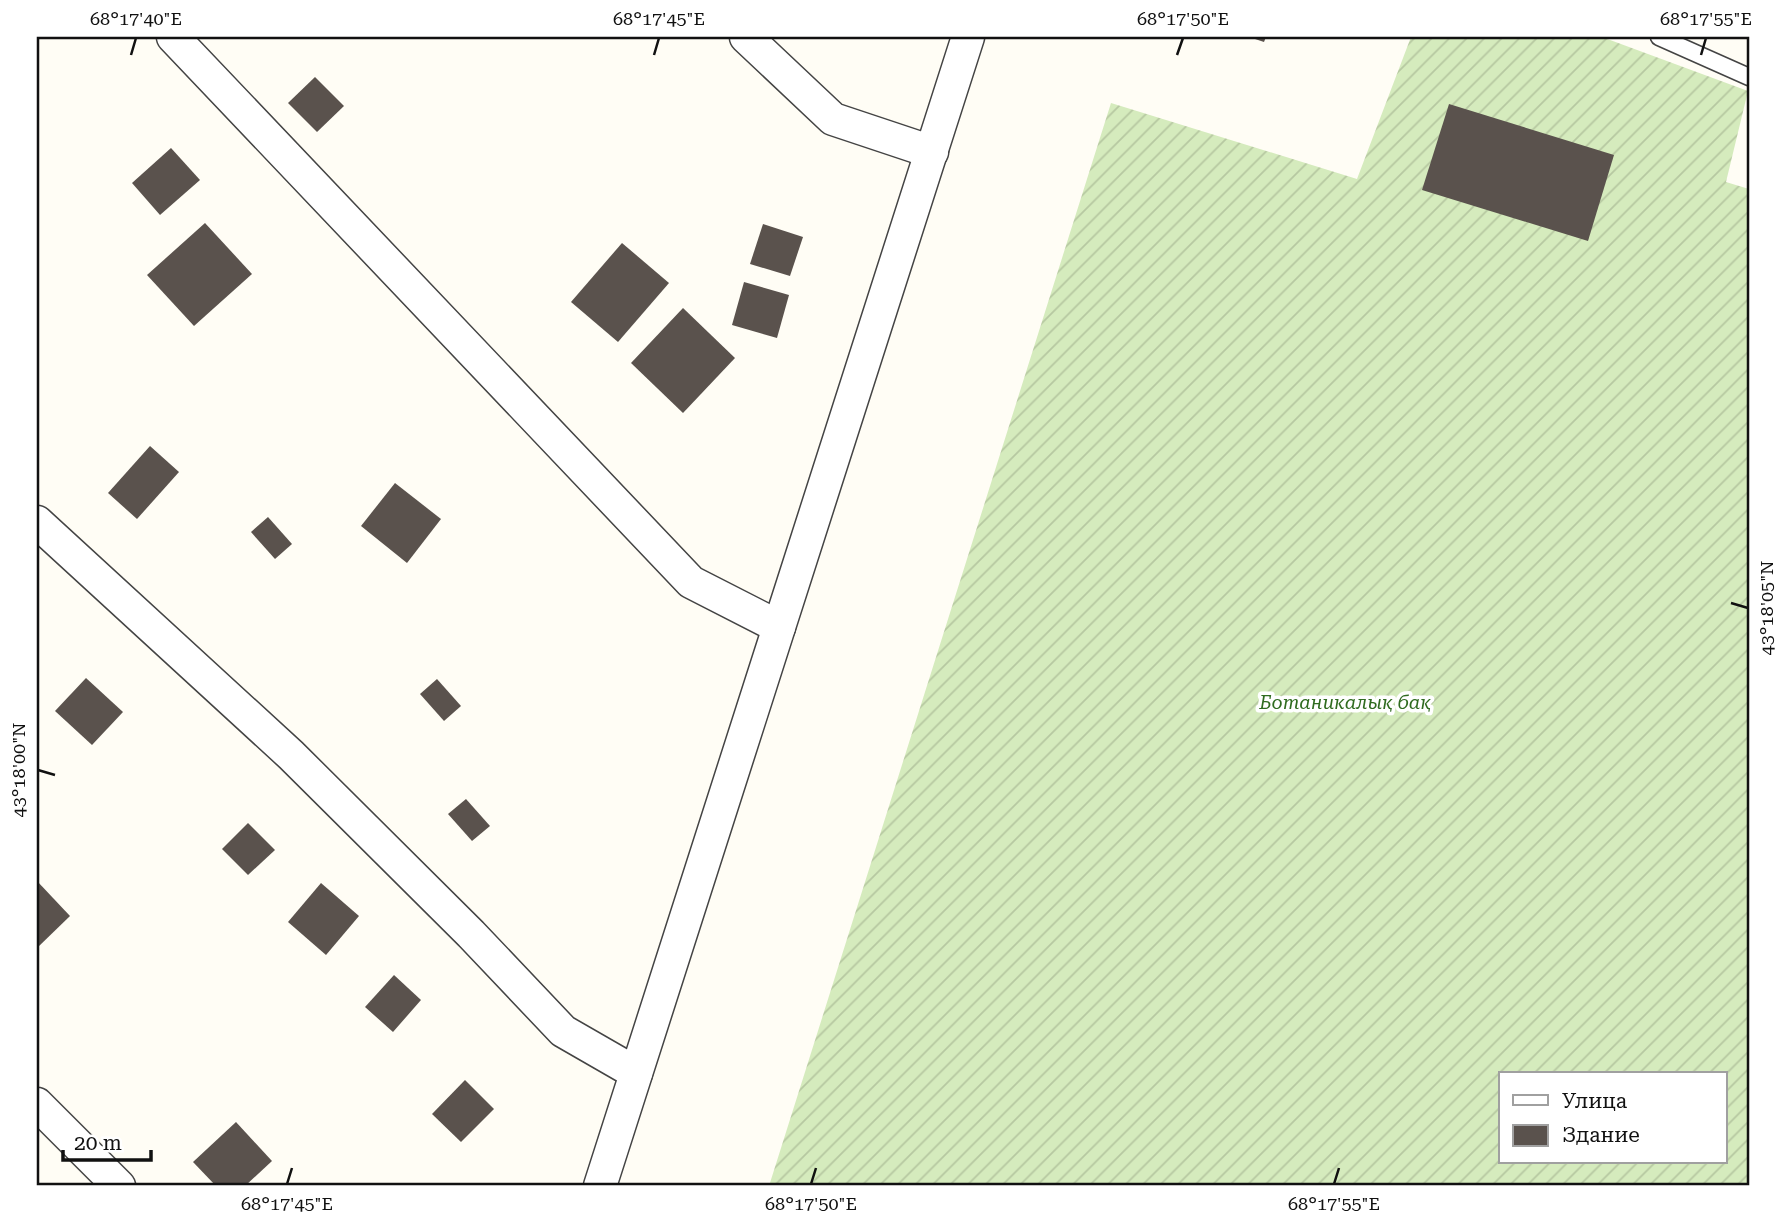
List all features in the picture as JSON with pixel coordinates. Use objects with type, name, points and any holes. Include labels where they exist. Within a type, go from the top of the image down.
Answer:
[{"type":"street","points":[[173,37],[691,582],[779,627]]},
{"type":"street","points":[[746,37],[833,119],[932,152]]},
{"type":"street","points":[[600,1186],[968,37]]},
{"type":"street","points":[[37,522],[291,755],[471,934],[563,1031],[636,1073]]},
{"type":"street","points":[[37,1104],[119,1186]]},
{"type":"lane","points":[[1659,37],[1749,78]]},
{"type":"green space","name":"Ботаникалық бақ","points":[[1411,37],[1602,37],[1748,91],[1726,182],[1749,189],[1749,1186],[769,1186],[1111,103],[1357,179]]},
{"type":"building","points":[[1249,37],[1266,37],[1264,42]]},
{"type":"building","points":[[315,77],[344,106],[317,132],[288,103]]},
{"type":"building","points":[[1449,104],[1614,155],[1588,241],[1422,190]]},
{"type":"building","points":[[171,148],[200,180],[160,215],[132,183]]},
{"type":"building","points":[[205,223],[252,274],[194,326],[147,275]]},
{"type":"building","points":[[763,224],[803,237],[790,276],[750,264]]},
{"type":"building","points":[[622,243],[669,283],[618,342],[571,302]]},
{"type":"building","points":[[744,282],[789,295],[777,338],[732,325]]},
{"type":"building","points":[[683,308],[735,358],[683,413],[631,363]]},
{"type":"building","points":[[150,446],[179,472],[137,519],[108,493]]},
{"type":"building","points":[[395,483],[441,519],[407,563],[361,526]]},
{"type":"building","points":[[268,517],[292,544],[275,559],[251,532]]},
{"type":"building","points":[[86,678],[123,712],[92,745],[55,711]]},
{"type":"building","points":[[437,679],[461,706],[444,721],[420,694]]},
{"type":"building","points":[[466,799],[490,826],[472,841],[448,814]]},
{"type":"building","points":[[248,823],[275,850],[248,875],[222,849]]},
{"type":"building","points":[[37,881],[70,916],[37,948]]},
{"type":"building","points":[[321,883],[359,916],[326,955],[288,922]]},
{"type":"building","points":[[394,975],[421,1000],[393,1032],[365,1007]]},
{"type":"building","points":[[465,1080],[494,1109],[461,1142],[432,1114]]},
{"type":"building","points":[[236,1122],[272,1161],[245,1186],[216,1186],[193,1162]]}]
